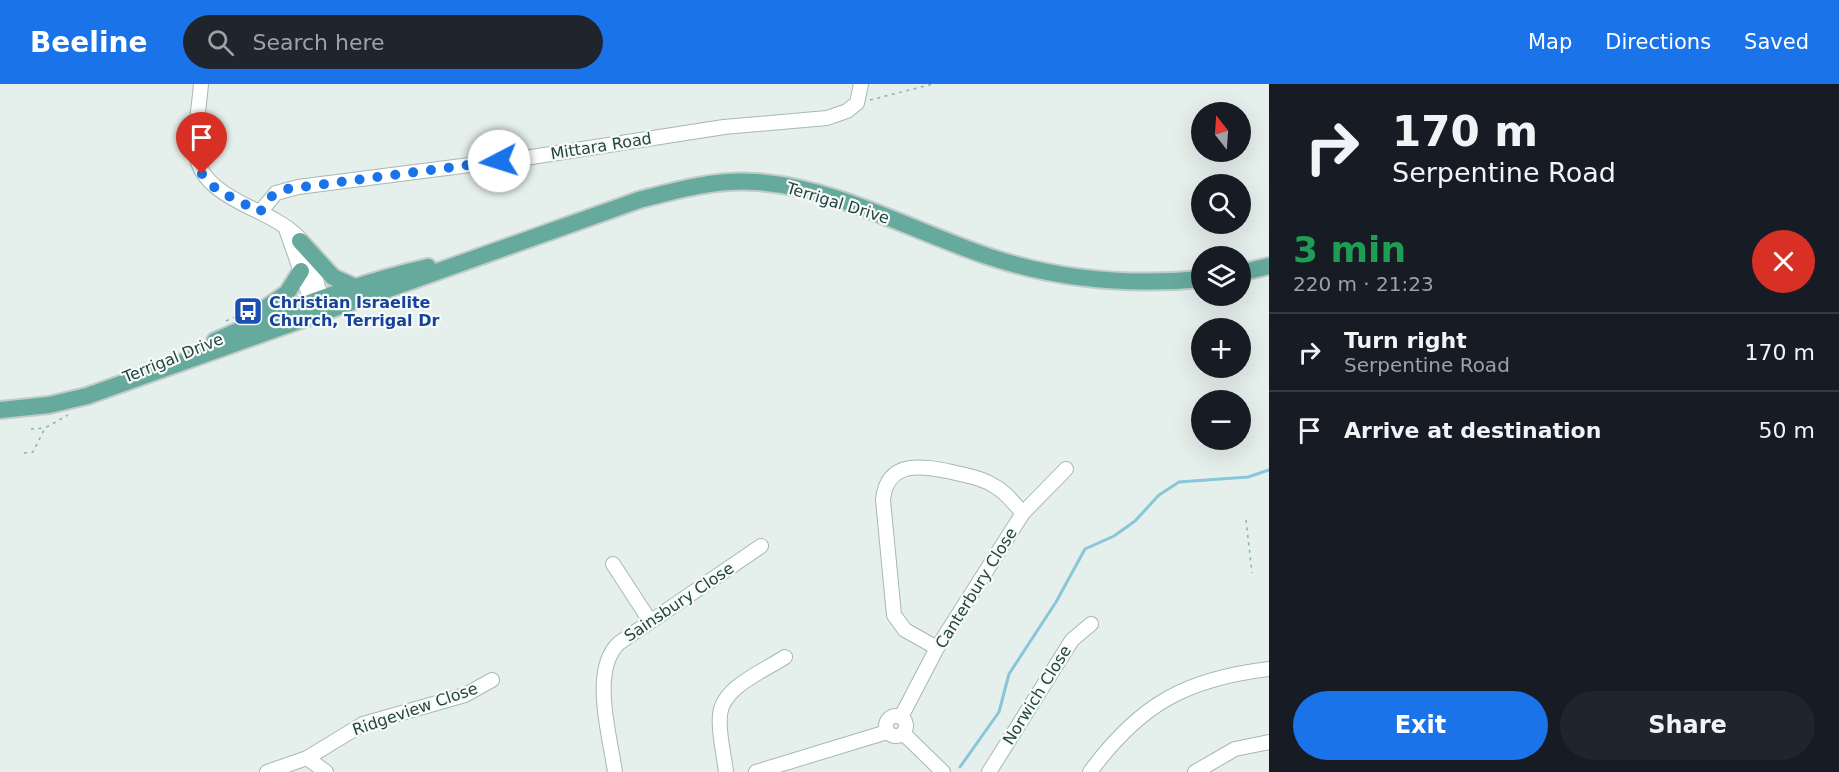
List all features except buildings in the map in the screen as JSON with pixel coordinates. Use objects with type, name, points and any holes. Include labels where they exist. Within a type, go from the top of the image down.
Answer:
[{"type":"main road","name":"Terrigal Drive","points":[[225,337],[402,286],[476,257],[639,200],[716,183],[756,182],[796,188],[872,211],[989,256],[1055,275],[1123,283],[1191,280]]},
{"type":"main road","points":[[300,241],[333,277],[353,286]]},
{"type":"main road","name":"Terrigal Drive","points":[[0,410],[40,404],[45,400],[86,391],[150,369],[353,286],[476,257]]},
{"type":"main road","points":[[225,337],[279,300],[294,284],[301,271]]},
{"type":"main road","points":[[316,300],[335,301],[402,286]]},
{"type":"street","points":[[201,84],[195,145],[198,165],[208,182],[217,190],[260,212],[300,241],[316,300]]},
{"type":"street","points":[[857,103],[861,84]]},
{"type":"street","name":"Mittara Road","points":[[260,212],[272,196],[287,189],[525,158],[724,127],[827,118],[847,111],[857,103]]},
{"type":"street","points":[[286,229],[301,271],[316,300]]},
{"type":"street","points":[[937,648],[905,630],[894,615],[883,500],[887,483],[900,471],[919,466],[980,478],[1004,492],[1023,513]]},
{"type":"street","name":"Canterbury Close","points":[[901,717],[937,648],[1023,513],[1066,469]]},
{"type":"street","name":"Sainsbury Close","points":[[615,772],[604,688],[605,663],[619,643],[761,546]]},
{"type":"street","points":[[613,564],[650,621]]},
{"type":"street","name":"Norwich Close","points":[[989,772],[1072,640],[1091,624]]},
{"type":"street","points":[[726,772],[719,719],[723,702],[731,693],[785,657]]},
{"type":"street","points":[[1090,772],[1120,735],[1142,715],[1178,692],[1228,674],[1269,669]]},
{"type":"street","name":"Ridgeview Close","points":[[267,772],[308,758],[363,724],[465,695],[492,680]]},
{"type":"street","points":[[756,772],[887,732],[895,736],[903,733],[906,725],[901,717],[894,716],[888,719],[887,732]]},
{"type":"street","points":[[903,733],[943,772]]},
{"type":"street","points":[[1195,772],[1235,749],[1269,742]]},
{"type":"street","points":[[308,758],[326,772]]},
{"type":"path","points":[[857,103],[933,84]]},
{"type":"path","points":[[225,337],[227,320],[248,311]]},
{"type":"path","points":[[31,429],[45,428],[74,412]]},
{"type":"path","points":[[24,453],[33,452],[45,428]]},
{"type":"path","points":[[1246,520],[1252,573]]},
{"type":"waterway","points":[[960,767],[999,712],[1009,674],[1056,602],[1085,549],[1114,536],[1135,521],[1159,495],[1179,482],[1248,477],[1269,470]]},
{"type":"place","name":"Christian Israelite Church, Terrigal Dr","points":[[248,311]]},
{"type":"route","points":[[202,174],[217,190],[229,198],[260,212],[267,200],[287,189],[499,161]]}]
